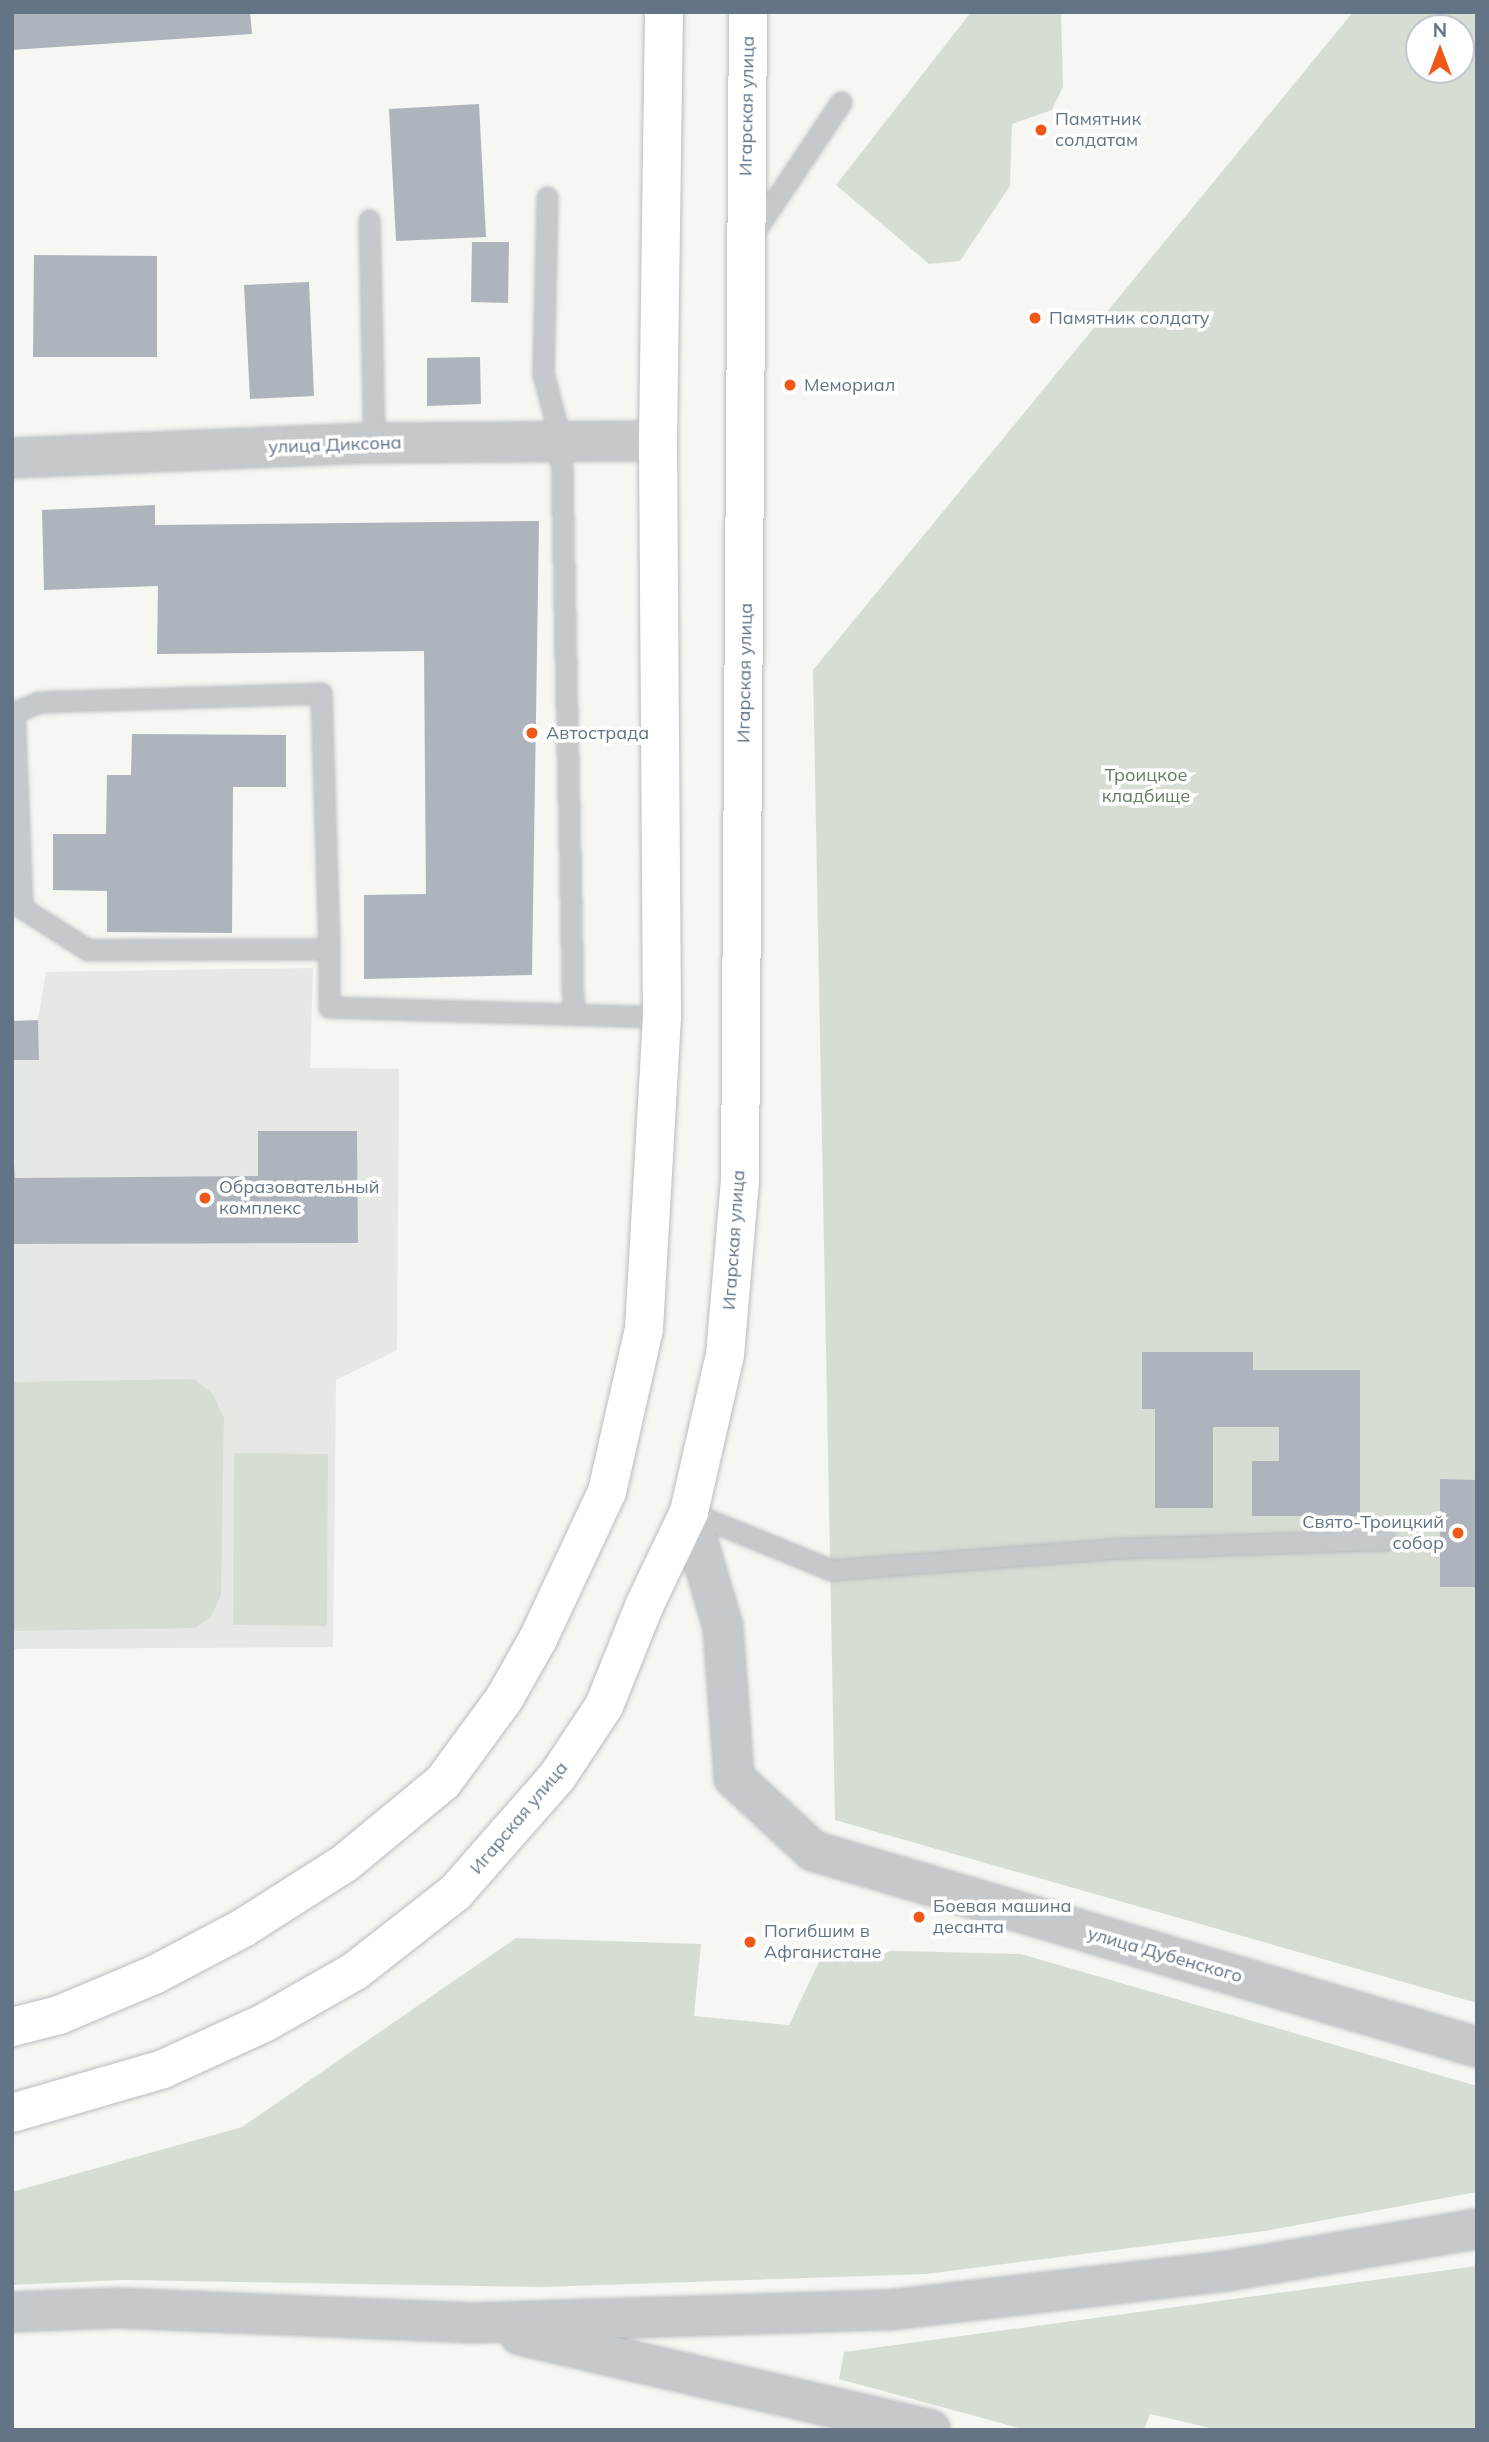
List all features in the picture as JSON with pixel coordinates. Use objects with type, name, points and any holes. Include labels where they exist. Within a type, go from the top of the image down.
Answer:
[{"type":"main road","points":[[12,2027],[59,2015],[153,1975],[243,1928],[345,1863],[443,1783],[503,1699],[538,1639],[607,1492],[644,1329],[662,1017],[658,441],[664,12]]},
{"type":"main road","name":"Игарская улица","points":[[12,2113],[163,2069],[264,2023],[355,1971],[455,1893],[558,1777],[604,1706],[645,1604],[689,1512],[725,1355],[740,1181],[748,389],[744,248],[748,12]]},
{"type":"street","name":"улица Диксона","points":[[12,458],[374,443],[658,441]]},
{"type":"street","name":"улица Дубенского","points":[[689,1512],[723,1628],[734,1778],[813,1851],[1477,2048]]},
{"type":"street","points":[[12,2312],[117,2308],[470,2323],[890,2310],[1220,2272],[1477,2229]]},
{"type":"street","points":[[710,2379],[686,2340],[724,2315]]},
{"type":"street","points":[[470,2323],[930,2430]]},
{"type":"lane","points":[[744,248],[841,102]]},
{"type":"lane","points":[[547,198],[543,373],[561,442],[573,1014]]},
{"type":"lane","points":[[369,220],[374,443]]},
{"type":"lane","points":[[329,950],[88,950],[22,908],[13,712],[40,702],[321,692],[329,950],[330,1007],[662,1017]]},
{"type":"lane","points":[[689,1512],[831,1570],[1125,1548],[1386,1540]]},
{"type":"shaded area","name":"Образовательный комплекс","points":[[313,968],[310,1068],[399,1069],[397,1350],[336,1380],[333,1647],[12,1649],[12,1060],[39,1059],[38,1020],[46,972]]},
{"type":"green space","points":[[971,12],[1061,12],[1063,87],[1052,110],[1012,124],[1010,186],[960,261],[929,264],[836,185]]},
{"type":"green space","name":"Троицкое кладбище","points":[[1353,12],[1477,12],[1477,2003],[835,1820],[813,670]]},
{"type":"green space","points":[[194,1379],[213,1394],[224,1418],[221,1595],[211,1617],[195,1628],[12,1631],[12,1382]]},
{"type":"green space","points":[[234,1453],[328,1454],[327,1626],[233,1625]]},
{"type":"green space","points":[[516,1938],[701,1944],[694,2016],[789,2025],[825,1949],[1021,1954],[1477,2086],[1477,2192],[1265,2231],[926,2274],[543,2287],[123,2280],[12,2285],[12,2192],[242,2127]]},
{"type":"green space","points":[[1477,2266],[1477,2430],[1219,2430],[1150,2414],[1144,2430],[1026,2430],[839,2379],[844,2352]]},
{"type":"building","points":[[12,12],[250,12],[252,34],[12,50]]},
{"type":"building","points":[[479,104],[486,237],[396,241],[389,109]]},
{"type":"building","points":[[472,242],[509,242],[508,303],[471,302]]},
{"type":"building","points":[[34,255],[157,256],[157,357],[33,357]]},
{"type":"building","points":[[309,282],[314,396],[250,399],[244,285]]},
{"type":"building","points":[[480,357],[481,404],[427,406],[427,358]]},
{"type":"building","points":[[155,505],[155,525],[539,521],[532,975],[364,979],[364,895],[426,894],[424,651],[157,654],[158,586],[44,590],[42,510]]},
{"type":"building","points":[[132,734],[286,735],[286,787],[233,787],[232,933],[107,932],[107,891],[53,890],[53,834],[106,834],[107,775],[131,775]]},
{"type":"building","points":[[38,1020],[39,1060],[12,1060],[12,1021]]},
{"type":"building","points":[[258,1131],[357,1131],[358,1243],[12,1244],[12,1136],[15,1178],[258,1176]]},
{"type":"building","points":[[1142,1352],[1253,1352],[1253,1370],[1360,1370],[1360,1516],[1252,1516],[1252,1461],[1279,1461],[1279,1427],[1213,1427],[1213,1508],[1155,1508],[1155,1409],[1142,1409]]},
{"type":"building","name":"Свято-Троицкий собор","points":[[1440,1479],[1477,1480],[1477,1587],[1440,1587]]},
{"type":"place","name":"Памятник солдатам","points":[[1041,130]]},
{"type":"place","name":"Памятник солдату","points":[[1035,318]]},
{"type":"place","name":"Мемориал","points":[[790,385]]},
{"type":"place","name":"Автострада","points":[[532,733]]},
{"type":"place","name":"Образовательный комплекс","points":[[205,1198]]},
{"type":"place","name":"Свято-Троицкий собор","points":[[1458,1533]]},
{"type":"place","name":"Боевая машина десанта","points":[[919,1917]]},
{"type":"place","name":"Погибшим в Афганистане","points":[[750,1942]]}]
